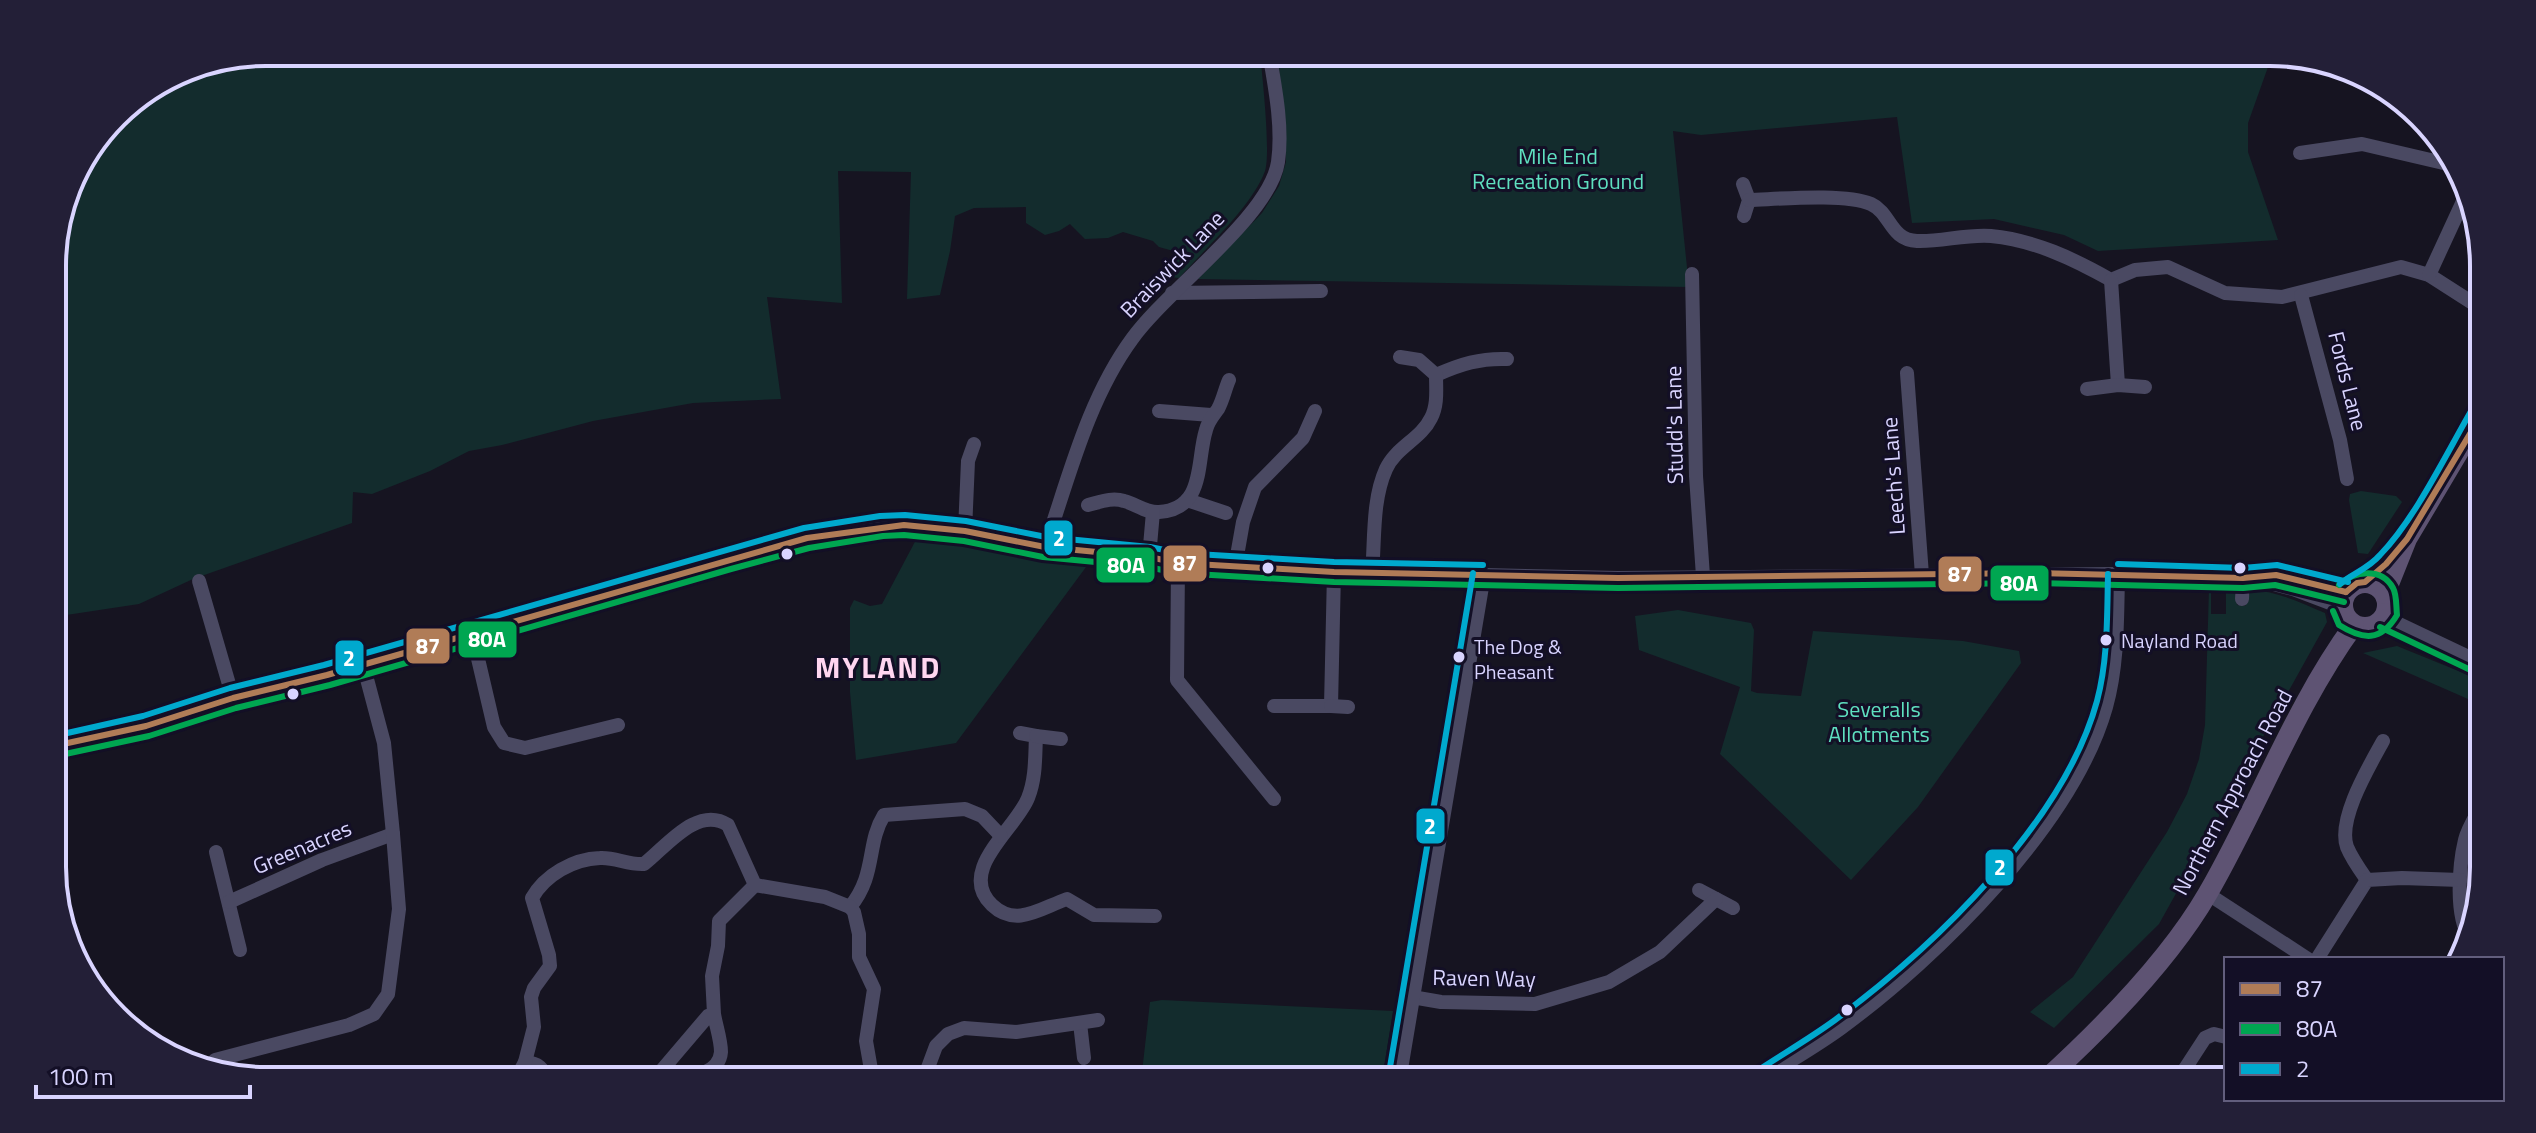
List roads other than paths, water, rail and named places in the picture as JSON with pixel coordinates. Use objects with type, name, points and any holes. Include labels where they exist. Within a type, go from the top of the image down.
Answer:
[{"type":"main road","points":[[2365,582],[2386,564],[2407,539],[2470,434]]},
{"type":"main road","points":[[2385,594],[2373,584],[2357,583],[2348,608],[2370,627],[2384,618],[2388,606],[2385,594],[2407,539]]},
{"type":"main road","name":"Northern Approach Road","points":[[2058,1067],[2117,1010],[2208,894],[2306,704],[2348,608]]},
{"type":"street","name":"Braiswick Lane","points":[[1045,547],[1061,492],[1107,379],[1131,340],[1267,194],[1278,163],[1276,90],[1272,66]]},
{"type":"street","points":[[2300,153],[2362,144],[2441,162]]},
{"type":"street","points":[[1743,184],[1749,200],[1744,216]]},
{"type":"street","points":[[1749,200],[1807,197],[1859,201],[1874,205],[1900,237],[1916,241],[1990,236],[2054,251],[2111,280],[2135,270],[2168,267],[2225,293],[2282,297],[2301,295],[2387,268],[2401,267],[2429,275],[2470,301]]},
{"type":"street","points":[[2429,275],[2461,207]]},
{"type":"street","name":"Studd's Lane","points":[[1692,274],[1696,476],[1703,576]]},
{"type":"street","points":[[2111,280],[2118,385]]},
{"type":"street","points":[[1172,293],[1321,291]]},
{"type":"street","name":"Fords Lane","points":[[2301,295],[2340,440],[2347,479]]},
{"type":"street","points":[[1372,573],[1377,495],[1397,451],[1431,419],[1436,399],[1436,375],[1419,360],[1400,357]]},
{"type":"street","points":[[1436,375],[1463,362],[1486,358],[1507,359]]},
{"type":"street","name":"Leech's Lane","points":[[1907,373],[1922,575]]},
{"type":"street","points":[[1088,505],[1110,499],[1163,512],[1187,500],[1196,488],[1200,450],[1211,415],[1217,409],[1229,380]]},
{"type":"street","points":[[2087,389],[2118,385],[2145,387]]},
{"type":"street","points":[[1159,411],[1211,415]]},
{"type":"street","points":[[1235,567],[1243,522],[1255,487],[1303,438],[1315,411]]},
{"type":"street","points":[[965,531],[968,461],[974,444]]},
{"type":"street","points":[[1187,500],[1226,513]]},
{"type":"street","points":[[1149,557],[1153,512]]},
{"type":"street","points":[[66,743],[146,726],[233,698],[807,538],[904,525],[965,531],[1045,547],[1149,557],[1178,563],[1334,572],[1603,578],[2118,574],[2247,578],[2276,575],[2348,608]]},
{"type":"street","points":[[1178,563],[1177,680],[1274,799]]},
{"type":"street","points":[[1331,706],[1334,572]]},
{"type":"street","points":[[1780,1067],[1840,1028],[1944,942],[2028,848],[2055,811],[2081,767],[2105,708],[2115,658],[2118,574]]},
{"type":"street","points":[[1400,1067],[1483,575]]},
{"type":"street","points":[[2242,599],[2247,578]]},
{"type":"street","points":[[199,581],[233,698]]},
{"type":"street","points":[[2384,618],[2470,659]]},
{"type":"street","points":[[472,633],[494,727],[504,743],[525,748],[618,725]]},
{"type":"street","points":[[216,1060],[349,1025],[374,1014],[388,994],[399,909],[384,743],[363,664]]},
{"type":"street","points":[[1274,706],[1348,707]]},
{"type":"street","points":[[1020,733],[1061,739]]},
{"type":"street","points":[[1036,736],[1033,782],[1027,800],[981,871],[981,884],[987,900],[999,911],[1016,917],[1032,915],[1067,899],[1094,915],[1155,916]]},
{"type":"street","points":[[2367,880],[2346,845],[2348,820],[2358,789],[2383,741]]},
{"type":"street","points":[[850,907],[862,892],[871,866],[879,823],[884,815],[965,809],[982,816],[1001,836]]},
{"type":"street","points":[[522,1067],[534,1027],[531,997],[550,966],[532,898],[541,883],[557,871],[600,858],[644,864],[690,825],[707,819],[728,825],[755,885]]},
{"type":"street","points":[[2463,920],[2460,880],[2465,838],[2470,828]]},
{"type":"street","name":"Greenacres","points":[[229,902],[322,860],[393,834]]},
{"type":"street","name":"Greenacres","points":[[216,852],[240,950]]},
{"type":"street","points":[[2367,880],[2460,880]]},
{"type":"street","points":[[2318,957],[2367,880]]},
{"type":"street","points":[[755,885],[825,897],[850,907],[854,912],[859,934],[859,957],[874,989],[866,1041],[871,1067]]},
{"type":"street","points":[[710,1067],[719,1059],[721,1049],[714,1014],[712,976],[719,921],[755,885]]},
{"type":"street","points":[[1699,890],[1733,908]]},
{"type":"street","points":[[2208,894],[2305,957]]},
{"type":"street","name":"Raven Way","points":[[1412,997],[1441,1002],[1535,1004],[1609,982],[1660,952],[1716,899]]},
{"type":"street","points":[[665,1067],[708,1016],[714,1014]]},
{"type":"street","points":[[928,1067],[936,1046],[948,1034],[964,1028],[1016,1032],[1098,1020]]},
{"type":"street","points":[[1080,1023],[1084,1058]]},
{"type":"street","points":[[2186,1067],[2205,1038],[2214,1034],[2224,1036]]},
{"type":"street","points":[[525,1062],[539,1067]]},
{"type":"place","name":"Nayland Road","points":[[2106,640]]},
{"type":"place","name":"The Dog & Pheasant","points":[[1459,657]]},
{"type":"district","name":"MYLAND","points":[[878,667]]},
{"type":"park label","name":"Mile End Recreation Ground","points":[[1558,168]]},
{"type":"park label","name":"Severalls Allotments","points":[[1879,722]]}]
